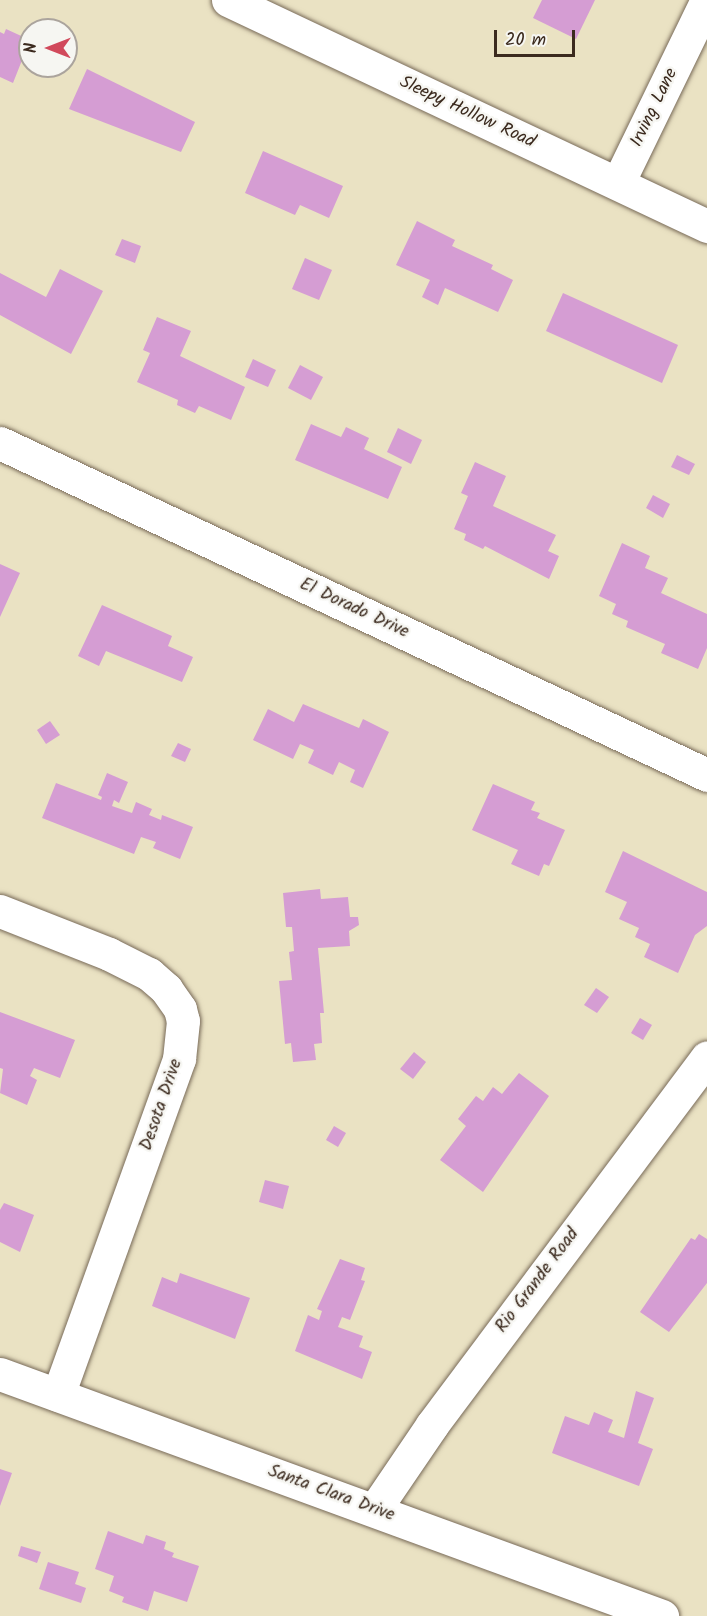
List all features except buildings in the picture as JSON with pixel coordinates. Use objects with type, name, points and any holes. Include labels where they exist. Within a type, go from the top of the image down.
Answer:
[{"type":"street","name":"Sleepy Hollow Road","points":[[228,0],[707,226]]},
{"type":"street","name":"Irving Lane","points":[[618,183],[706,0]]},
{"type":"street","name":"El Dorado Drive","points":[[0,443],[707,775]]},
{"type":"street","name":"Desota Drive","points":[[0,911],[109,954],[148,974],[166,989],[180,1009],[183,1021],[179,1059],[58,1395]]},
{"type":"street","name":"Rio Grande Road","points":[[375,1509],[446,1406],[707,1057]]},
{"type":"street","name":"Santa Clara Drive","points":[[0,1374],[375,1509],[662,1616]]}]
